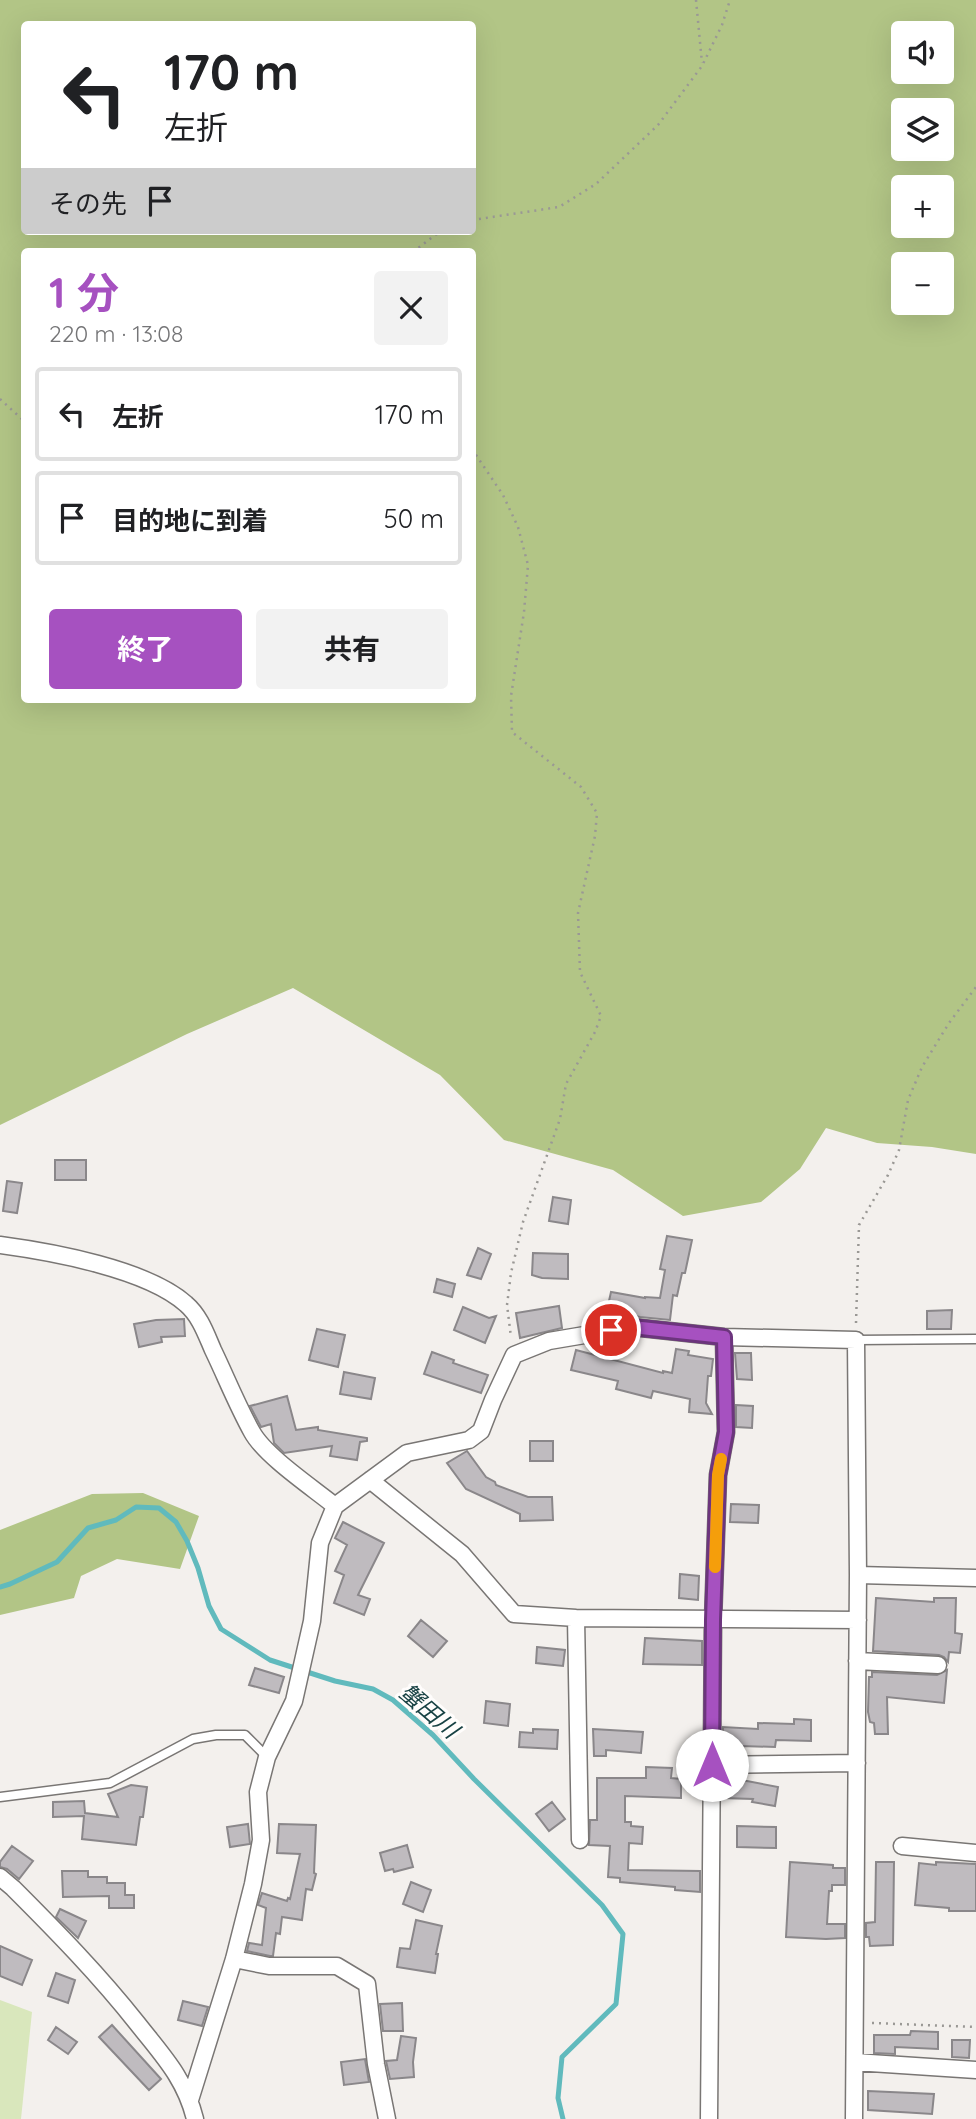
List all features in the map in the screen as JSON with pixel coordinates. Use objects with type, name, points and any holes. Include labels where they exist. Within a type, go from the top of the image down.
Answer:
[{"type":"street","points":[[0,1245],[82,1261],[137,1276],[163,1288],[187,1304],[200,1321],[253,1435],[335,1506]]},
{"type":"street","points":[[190,2100],[234,1959],[253,1884],[261,1840],[258,1792],[267,1757],[294,1701],[312,1621],[320,1544],[335,1506],[407,1453],[469,1440],[481,1431],[514,1355],[549,1341],[632,1327],[724,1337],[856,1340],[858,1620],[854,2119]]},
{"type":"street","points":[[709,2119],[713,1620],[718,1475],[726,1432],[724,1337]]},
{"type":"street","points":[[370,1480],[462,1554],[514,1614],[576,1618],[858,1620]]},
{"type":"street","points":[[858,1575],[976,1578]]},
{"type":"street","points":[[576,1618],[580,1840]]},
{"type":"street","points":[[857,1661],[938,1665]]},
{"type":"street","points":[[712,1765],[856,1763]]},
{"type":"street","points":[[902,1846],[976,1853]]},
{"type":"street","points":[[0,1877],[103,1981],[173,2066],[190,2100],[195,2119]]},
{"type":"street","points":[[234,1959],[269,1966],[337,1966],[367,1984],[376,2064],[387,2119]]},
{"type":"street","points":[[855,2062],[976,2070]]},
{"type":"lane","points":[[856,1340],[976,1339]]},
{"type":"lane","points":[[0,1797],[110,1783],[192,1739],[216,1735],[245,1735],[267,1757]]},
{"type":"path","points":[[696,0],[702,66]]},
{"type":"path","points":[[476,219],[559,207],[596,184],[658,125],[702,66],[722,25],[730,0]]},
{"type":"path","points":[[418,248],[435,235]]},
{"type":"path","points":[[0,399],[21,418]]},
{"type":"path","points":[[476,455],[503,495],[518,527],[528,565],[524,612],[510,696],[512,732],[581,788],[597,813],[595,836],[578,913],[580,972],[601,1016],[566,1084],[560,1119],[523,1222],[511,1273],[507,1305],[514,1355]]},
{"type":"path","points":[[856,1340],[859,1225],[899,1150],[908,1100],[922,1067],[949,1023],[976,987]]},
{"type":"path","points":[[855,2022],[976,2027]]},
{"type":"green space","points":[[0,0],[976,0],[976,1154],[877,1143],[826,1128],[800,1169],[761,1202],[683,1216],[613,1170],[504,1140],[440,1075],[293,988],[187,1034],[0,1125]]},
{"type":"green space","points":[[143,1493],[199,1516],[180,1569],[117,1559],[81,1576],[74,1598],[0,1615],[0,1530],[92,1494]]},
{"type":"green space","points":[[0,2000],[32,2012],[21,2119],[0,2119]]},
{"type":"building","points":[[55,1160],[86,1160],[86,1180],[55,1180]]},
{"type":"building","points":[[7,1181],[22,1183],[17,1213],[3,1211]]},
{"type":"building","points":[[553,1197],[571,1200],[568,1224],[549,1221]]},
{"type":"building","points":[[667,1236],[692,1240],[685,1273],[682,1273],[677,1296],[673,1295],[670,1320],[607,1310],[611,1292],[660,1298],[665,1270],[660,1269]]},
{"type":"building","points":[[478,1248],[491,1254],[481,1279],[467,1275]]},
{"type":"building","points":[[533,1253],[568,1254],[568,1279],[532,1275]]},
{"type":"building","points":[[437,1279],[455,1284],[452,1297],[434,1292]]},
{"type":"building","points":[[559,1306],[562,1328],[520,1338],[516,1313]]},
{"type":"building","points":[[463,1307],[489,1318],[496,1316],[485,1343],[454,1330]]},
{"type":"building","points":[[952,1310],[951,1329],[927,1329],[927,1311]]},
{"type":"building","points":[[184,1319],[185,1336],[161,1337],[162,1342],[139,1347],[134,1324]]},
{"type":"building","points":[[317,1329],[345,1335],[338,1367],[309,1360]]},
{"type":"building","points":[[676,1349],[689,1351],[688,1355],[713,1359],[711,1376],[708,1376],[706,1403],[712,1414],[689,1412],[690,1399],[653,1391],[651,1398],[616,1389],[618,1381],[571,1370],[576,1350],[672,1373]]},
{"type":"building","points":[[432,1352],[454,1360],[453,1363],[488,1375],[481,1393],[424,1374]]},
{"type":"building","points":[[735,1353],[751,1353],[752,1380],[737,1379]]},
{"type":"building","points":[[344,1372],[375,1378],[371,1399],[340,1394]]},
{"type":"building","points":[[287,1396],[296,1430],[318,1427],[318,1430],[367,1438],[367,1441],[360,1442],[357,1460],[330,1456],[332,1446],[284,1453],[274,1443],[271,1424],[261,1427],[250,1406]]},
{"type":"building","points":[[736,1405],[753,1406],[752,1428],[736,1427]]},
{"type":"building","points":[[530,1441],[553,1441],[553,1461],[530,1461]]},
{"type":"building","points":[[467,1451],[486,1477],[496,1485],[528,1497],[552,1497],[553,1520],[520,1521],[520,1514],[466,1489],[447,1463]]},
{"type":"building","points":[[731,1504],[759,1505],[758,1523],[730,1522]]},
{"type":"building","points":[[343,1522],[384,1543],[358,1595],[370,1599],[364,1615],[334,1603],[344,1575],[335,1571],[347,1545],[335,1538]]},
{"type":"building","points":[[680,1574],[699,1576],[698,1600],[679,1598]]},
{"type":"building","points":[[876,1598],[934,1602],[934,1598],[956,1598],[955,1633],[962,1634],[960,1653],[949,1652],[948,1662],[939,1655],[873,1651]]},
{"type":"building","points":[[421,1620],[447,1641],[433,1657],[408,1636]]},
{"type":"building","points":[[645,1638],[702,1641],[702,1665],[643,1664]]},
{"type":"building","points":[[537,1647],[565,1650],[563,1666],[536,1663]]},
{"type":"building","points":[[255,1668],[284,1677],[279,1693],[249,1685]]},
{"type":"building","points":[[947,1670],[944,1703],[887,1697],[888,1734],[875,1734],[874,1723],[870,1722],[868,1712],[869,1677],[872,1677],[872,1672],[937,1675]]},
{"type":"building","points":[[486,1701],[510,1704],[508,1726],[484,1723]]},
{"type":"building","points":[[794,1719],[811,1720],[811,1741],[776,1740],[775,1747],[741,1746],[740,1750],[722,1749],[723,1727],[758,1729],[758,1723],[794,1724]]},
{"type":"building","points":[[533,1729],[558,1730],[557,1749],[519,1747],[520,1732],[533,1733]]},
{"type":"building","points":[[593,1729],[643,1732],[641,1753],[606,1750],[606,1756],[594,1756]]},
{"type":"building","points":[[646,1767],[672,1768],[671,1778],[681,1779],[681,1798],[625,1796],[625,1822],[631,1822],[631,1826],[643,1827],[642,1844],[629,1843],[628,1870],[700,1871],[700,1892],[620,1882],[620,1878],[608,1877],[610,1846],[589,1845],[590,1820],[597,1820],[597,1778],[646,1778]]},
{"type":"building","points":[[722,1780],[747,1781],[778,1787],[775,1806],[752,1802],[753,1799],[722,1798]]},
{"type":"building","points":[[131,1785],[147,1787],[136,1845],[82,1839],[84,1816],[53,1817],[53,1802],[84,1801],[85,1813],[118,1817],[108,1794]]},
{"type":"building","points":[[552,1802],[565,1819],[549,1831],[536,1814]]},
{"type":"building","points":[[248,1824],[250,1844],[230,1847],[227,1827]]},
{"type":"building","points":[[279,1824],[316,1825],[316,1874],[312,1890],[306,1889],[302,1920],[282,1917],[280,1934],[276,1933],[273,1956],[270,1956],[247,1951],[249,1943],[262,1945],[266,1908],[258,1905],[262,1893],[287,1901],[290,1899],[300,1854],[277,1853]]},
{"type":"building","points":[[737,1826],[776,1827],[776,1848],[737,1847]]},
{"type":"building","points":[[407,1845],[413,1867],[394,1872],[393,1869],[385,1871],[380,1853]]},
{"type":"building","points":[[12,1846],[33,1861],[19,1879],[0,1867],[0,1862]]},
{"type":"building","points":[[790,1862],[845,1868],[845,1885],[832,1885],[832,1891],[829,1891],[827,1924],[845,1924],[845,1938],[786,1937]]},
{"type":"building","points":[[876,1862],[894,1862],[893,1945],[870,1946],[869,1937],[866,1937],[866,1923],[875,1922]]},
{"type":"building","points":[[936,1862],[976,1864],[976,1911],[949,1911],[949,1908],[915,1905],[919,1863],[936,1865]]},
{"type":"building","points":[[62,1871],[88,1871],[88,1877],[107,1877],[107,1883],[125,1883],[125,1895],[134,1895],[134,1908],[109,1908],[109,1896],[63,1897]]},
{"type":"building","points":[[411,1882],[431,1890],[423,1912],[403,1904]]},
{"type":"building","points":[[60,1909],[86,1921],[78,1938],[56,1917]]},
{"type":"building","points":[[416,1920],[442,1926],[435,1973],[397,1967],[400,1948],[410,1949]]},
{"type":"building","points":[[0,1946],[32,1960],[22,1985],[0,1976]]},
{"type":"building","points":[[56,1973],[75,1980],[68,2003],[48,1996]]},
{"type":"building","points":[[183,2001],[208,2007],[202,2026],[178,2020]]},
{"type":"building","points":[[402,2003],[403,2031],[383,2031],[380,2004]]},
{"type":"building","points":[[112,2025],[161,2079],[149,2090],[99,2037]]},
{"type":"building","points":[[56,2027],[77,2042],[68,2054],[48,2040]]},
{"type":"building","points":[[911,2031],[938,2032],[938,2049],[895,2047],[895,2054],[874,2053],[874,2035],[910,2035]]},
{"type":"building","points":[[401,2036],[416,2038],[414,2077],[390,2079],[386,2061],[397,2060]]},
{"type":"building","points":[[952,2040],[970,2040],[969,2058],[952,2057]]},
{"type":"building","points":[[365,2059],[369,2082],[344,2085],[341,2062]]},
{"type":"building","points":[[868,2091],[934,2094],[932,2114],[868,2110]]},
{"type":"waterway","name":"蟹田川","points":[[0,1587],[57,1562],[88,1528],[116,1520],[136,1507],[159,1508],[176,1522],[187,1541],[209,1606],[221,1629],[270,1660],[335,1681],[373,1689],[393,1700],[433,1735],[602,1905],[623,1934],[616,2004],[562,2057],[558,2098],[563,2119]]},
{"type":"slow traffic","points":[[715,1567],[718,1475],[721,1459]]},
{"type":"route","points":[[611,1330],[632,1327],[724,1337],[726,1432],[718,1475],[712,1765]]}]
